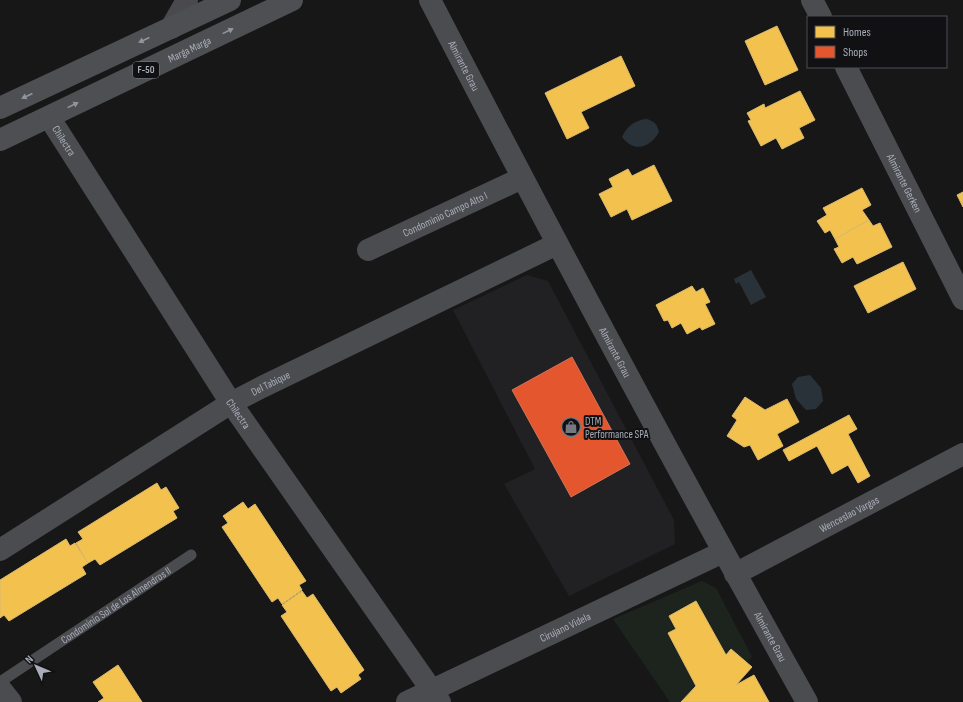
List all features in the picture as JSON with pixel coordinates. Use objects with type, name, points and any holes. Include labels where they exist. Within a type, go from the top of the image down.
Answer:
[{"type":"main road","points":[[171,28],[187,0]]},
{"type":"main road","name":"F-50","points":[[0,108],[230,0]]},
{"type":"main road","name":"Marga Marga","points":[[0,140],[292,0]]},
{"type":"street","name":"Almirante Grau","points":[[430,0],[557,244],[735,574],[807,702]]},
{"type":"street","points":[[812,0],[820,16]]},
{"type":"street","name":"Almirante Gerken","points":[[847,68],[963,299]]},
{"type":"street","name":"Chilectra","points":[[48,117],[231,403],[437,697]]},
{"type":"street","name":"Condominio Campo Alto I","points":[[368,250],[522,178]]},
{"type":"street","name":"Del Tabique","points":[[0,550],[231,403],[557,244]]},
{"type":"street","name":"Wenceslao Vargas","points":[[735,574],[963,454]]},
{"type":"street","name":"Cirujano Videla","points":[[407,702],[437,697],[723,552]]},
{"type":"street","points":[[0,688],[11,702]]},
{"type":"lane","name":"Condominio Sol de Los Almendros II","points":[[0,682],[191,555]]},
{"type":"shaded area","points":[[647,119],[655,124],[659,132],[647,145],[637,147],[627,142],[622,137],[632,124]]},
{"type":"shaded area","points":[[751,270],[766,297],[751,305],[739,282],[736,284],[734,279]]},
{"type":"shaded area","points":[[527,275],[548,281],[674,520],[675,544],[569,596],[504,484],[535,469],[453,310]]},
{"type":"shaded area","points":[[810,375],[821,388],[823,401],[816,409],[806,410],[796,399],[792,384],[798,377]]},
{"type":"shaded area","points":[[702,581],[716,588],[752,657],[746,662],[726,655],[696,601],[669,615],[676,629],[668,633],[696,686],[681,702],[670,702],[613,619]]},
{"type":"building: Homes","points":[[777,26],[798,70],[765,85],[745,41]]},
{"type":"building: Homes","points":[[621,56],[635,86],[581,112],[589,128],[567,139],[545,93]]},
{"type":"building: Homes","points":[[800,91],[815,120],[799,128],[804,138],[782,149],[776,138],[761,146],[748,121],[751,120],[747,113],[764,104],[765,108]]},
{"type":"building: Homes","points":[[654,165],[672,201],[632,220],[627,209],[611,217],[599,194],[613,187],[609,179],[628,169],[632,176]]},
{"type":"building: Homes","points":[[862,188],[871,205],[862,210],[869,220],[835,239],[830,230],[825,233],[817,221],[827,215],[823,208]]},
{"type":"building: Homes","points":[[963,192],[963,207],[957,195]]},
{"type":"building: Homes","points":[[869,220],[873,226],[880,223],[892,247],[857,264],[853,257],[842,263],[834,249],[839,247],[835,239]]},
{"type":"building: Homes","points":[[903,262],[916,289],[868,313],[854,286]]},
{"type":"building: Homes","points":[[692,286],[696,292],[703,288],[710,302],[705,304],[715,324],[702,330],[700,327],[687,334],[681,323],[672,328],[668,320],[664,321],[656,305]]},
{"type":"building: Homes","points":[[745,397],[765,410],[787,399],[799,422],[777,434],[783,446],[758,460],[750,445],[744,447],[727,436],[737,420],[732,416]]},
{"type":"building: Homes","points":[[849,415],[857,429],[848,434],[870,476],[858,483],[848,465],[832,474],[817,446],[789,461],[783,450]]},
{"type":"building: Homes","points":[[157,483],[161,490],[166,487],[179,508],[173,511],[177,518],[100,565],[95,559],[88,563],[76,543],[83,539],[78,532]]},
{"type":"building: Homes","points":[[243,502],[248,509],[255,504],[306,581],[299,585],[302,590],[282,604],[278,598],[272,602],[222,527],[228,523],[223,516]]},
{"type":"building: Homes","points":[[66,539],[70,546],[75,543],[88,563],[82,567],[86,574],[9,621],[4,615],[0,618],[0,580]]},
{"type":"building: Homes","points":[[302,591],[307,598],[313,594],[364,670],[358,675],[361,679],[341,693],[337,687],[331,691],[281,616],[287,612],[282,605]]},
{"type":"building: Homes","points":[[696,601],[726,655],[731,649],[752,667],[736,685],[754,675],[769,702],[681,702],[696,686],[668,633],[676,629],[669,616]]},
{"type":"building: Homes","points":[[118,665],[142,702],[98,702],[104,698],[93,682]]},
{"type":"building: Shops","name":"DTM Performance SPA","points":[[572,357],[630,464],[571,497],[512,390]]},
{"type":"place","name":"DTM Performance SPA","points":[[571,427]]}]
